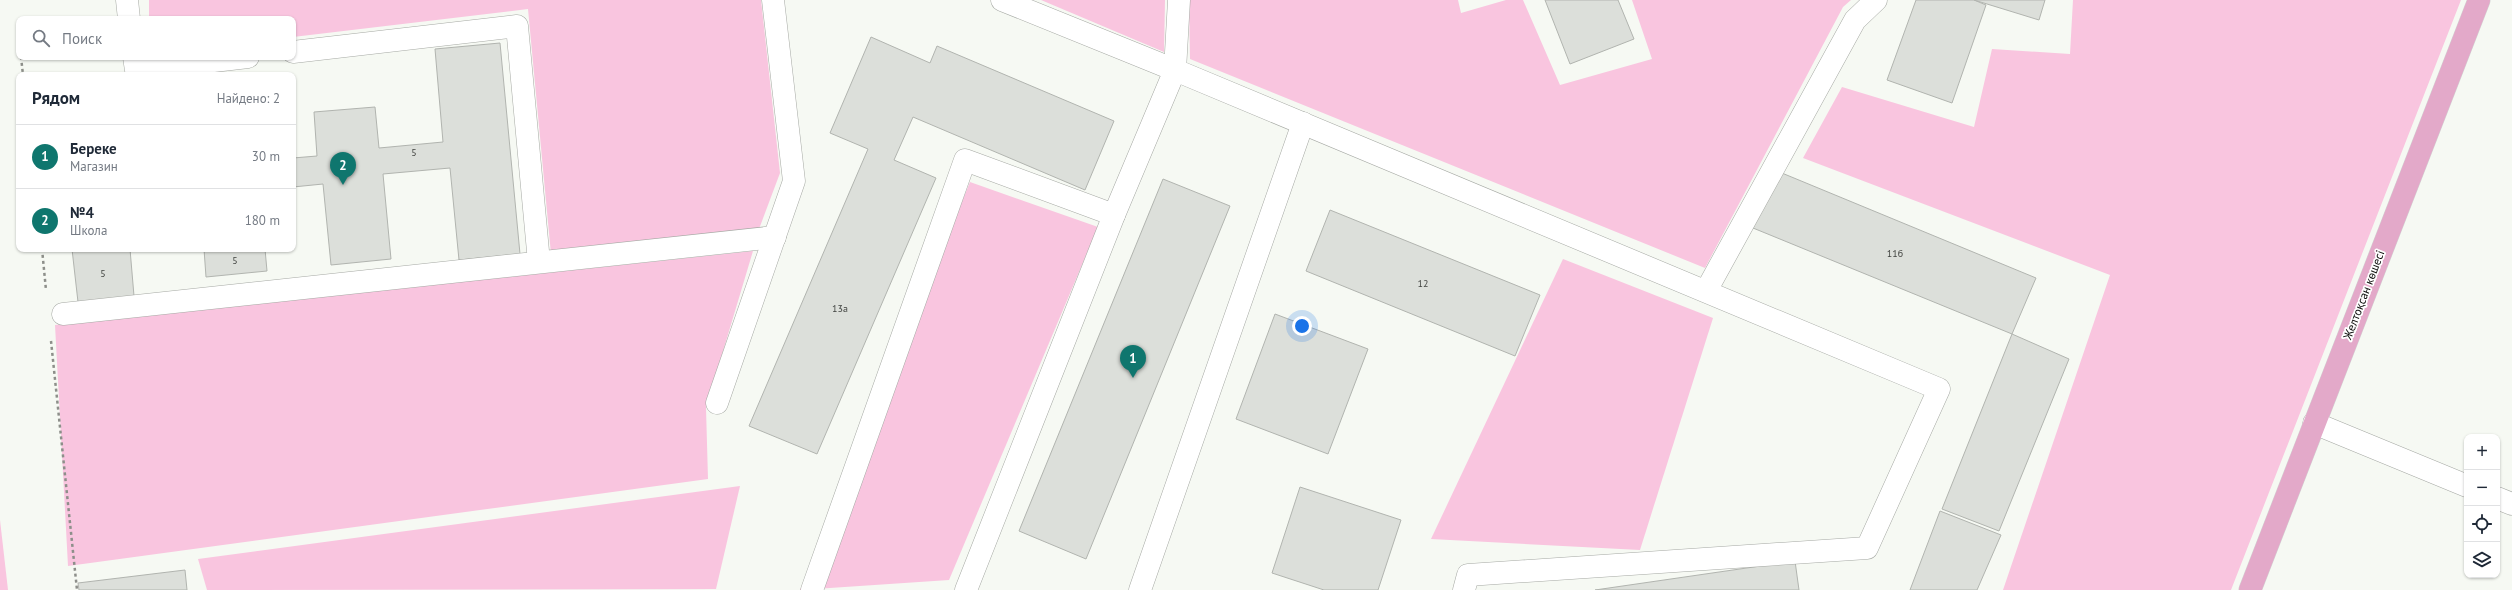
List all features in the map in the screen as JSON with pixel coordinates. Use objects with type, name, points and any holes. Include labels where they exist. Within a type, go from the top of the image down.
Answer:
[{"type":"main road","name":"Желтоқсан көшесі","points":[[2250,590],[2479,0]]},
{"type":"lane","points":[[127,0],[129,16]]},
{"type":"lane","points":[[717,403],[794,181],[773,0]]},
{"type":"lane","points":[[1002,0],[1303,123],[1939,389],[1867,548],[1468,575],[1464,590]]},
{"type":"lane","points":[[966,590],[1114,215],[1175,70],[1179,0]]},
{"type":"lane","points":[[1706,291],[1855,20],[1876,0]]},
{"type":"lane","points":[[296,52],[517,26],[539,262]]},
{"type":"lane","points":[[134,60],[136,70],[222,60]]},
{"type":"lane","points":[[1140,590],[1303,123]]},
{"type":"lane","points":[[812,590],[965,160],[1114,215]]},
{"type":"lane","points":[[63,314],[775,237]]},
{"type":"lane","points":[[2314,423],[2464,485]]},
{"type":"lane","points":[[2500,499],[2512,504]]},
{"type":"path","points":[[22,60],[23,72]]},
{"type":"path","points":[[42,252],[46,297]]},
{"type":"path","points":[[51,336],[77,590]]},
{"type":"shaded area","points":[[149,0],[761,0],[780,173],[759,229],[551,254],[528,9],[296,37],[296,16],[149,16]]},
{"type":"shaded area","points":[[1041,0],[1165,0],[1164,52]]},
{"type":"shaded area","points":[[1189,0],[1458,0],[1461,13],[1506,0],[1523,0],[1560,85],[1652,59],[1632,0],[1851,0],[1843,7],[1705,268],[1190,59]]},
{"type":"shaded area","points":[[2073,0],[2461,0],[2231,590],[2003,590],[2110,275],[1803,158],[1842,87],[1974,127],[1992,49],[2070,54]]},
{"type":"shaded area","points":[[970,182],[1098,227],[949,580],[800,590]]},
{"type":"shaded area","points":[[753,251],[706,408],[708,479],[68,566],[55,325]]},
{"type":"shaded area","points":[[1563,259],[1713,318],[1640,550],[1431,539]]},
{"type":"shaded area","points":[[740,486],[716,589],[207,590],[198,559]]},
{"type":"shaded area","points":[[0,520],[8,590],[0,590]]},
{"type":"building","points":[[1545,0],[1618,0],[1634,39],[1570,64]]},
{"type":"building","points":[[1916,0],[1974,0],[1986,5],[1952,103],[1887,80]]},
{"type":"building","points":[[1974,0],[2045,0],[2039,20]]},
{"type":"building","points":[[871,37],[930,63],[937,46],[1114,121],[1085,190],[913,117],[894,160],[936,178],[817,454],[749,426],[868,149],[830,133]]},
{"type":"building","points":[[500,43],[520,254],[459,260],[450,168],[383,174],[391,259],[331,265],[323,184],[296,187],[296,158],[317,156],[314,112],[375,107],[379,148],[443,142],[435,49]]},
{"type":"building","points":[[1777,171],[2036,278],[2012,334],[1753,228]]},
{"type":"building","points":[[1163,179],[1230,206],[1086,559],[1019,531]]},
{"type":"building","points":[[1330,210],[1540,295],[1515,356],[1306,271]]},
{"type":"building","points":[[72,252],[130,252],[134,296],[78,302]]},
{"type":"building","points":[[204,252],[265,252],[267,271],[206,277]]},
{"type":"building","points":[[1275,314],[1368,349],[1328,454],[1236,419]]},
{"type":"building","points":[[2012,334],[2069,359],[1999,531],[1942,509]]},
{"type":"building","points":[[1300,487],[1401,520],[1378,590],[1324,590],[1272,573]]},
{"type":"building","points":[[1940,511],[2001,535],[1977,590],[1910,590]]},
{"type":"building","points":[[1795,561],[1799,590],[1595,590]]},
{"type":"building","points":[[185,570],[187,590],[79,590],[78,583]]},
{"type":"place","name":"№4","points":[[343,185]]},
{"type":"place","name":"Береке","points":[[1133,378]]}]
